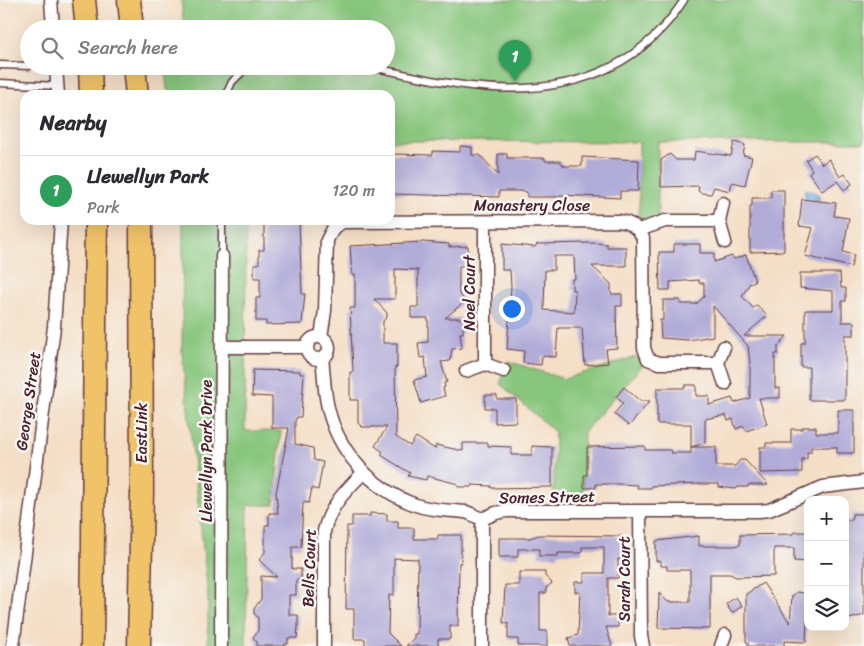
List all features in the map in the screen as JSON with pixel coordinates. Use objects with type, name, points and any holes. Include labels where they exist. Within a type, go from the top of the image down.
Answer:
[{"type":"highway","points":[[84,0],[86,20]]},
{"type":"highway","points":[[130,0],[131,20]]},
{"type":"highway","points":[[90,75],[91,90]]},
{"type":"highway","points":[[135,75],[136,90]]},
{"type":"highway","points":[[92,646],[96,225]]},
{"type":"highway","name":"EastLink","points":[[139,646],[142,491],[141,225]]},
{"type":"street","points":[[51,0],[52,20]]},
{"type":"street","points":[[57,75],[58,90]]},
{"type":"street","points":[[723,203],[719,221],[725,242]]},
{"type":"street","name":"Monastery Close","points":[[395,221],[618,221],[628,223],[639,230]]},
{"type":"street","points":[[718,364],[658,364],[652,362],[646,356],[644,348],[643,243],[639,230],[664,221],[719,221]]},
{"type":"street","name":"Noel Court","points":[[485,222],[485,364]]},
{"type":"street","name":"George Street","points":[[13,646],[54,327],[61,225]]},
{"type":"street","name":"Monastery Close","points":[[320,337],[325,311],[326,246],[335,225]]},
{"type":"street","name":"Llewellyn Park Drive","points":[[221,646],[222,256]]},
{"type":"street","points":[[320,337],[326,340],[329,347],[328,354],[322,358],[312,356],[307,346],[312,339],[320,337]]},
{"type":"street","points":[[222,346],[307,346]]},
{"type":"street","points":[[724,346],[718,364],[725,384]]},
{"type":"street","name":"Somes Street","points":[[322,358],[330,416],[345,448],[363,473],[392,494],[417,505],[437,510],[466,512],[482,519],[496,512],[759,511],[769,510],[823,486],[864,482]]},
{"type":"street","points":[[466,372],[485,364],[504,371]]},
{"type":"street","name":"Bells Court","points":[[324,646],[324,531],[329,514],[335,503],[363,473]]},
{"type":"street","name":"Sarah Court","points":[[640,512],[640,636],[643,646]]},
{"type":"street","points":[[482,519],[482,646]]},
{"type":"lane","points":[[395,72],[469,86],[525,87],[586,78],[618,65],[636,54],[656,36],[684,0]]},
{"type":"lane","points":[[0,65],[20,66]]},
{"type":"lane","points":[[228,90],[232,82],[239,75]]},
{"type":"lane","points":[[0,83],[51,90]]},
{"type":"lane","points":[[222,225],[222,256]]},
{"type":"green space","points":[[181,0],[864,0],[864,142],[658,142],[658,222],[639,230],[639,142],[395,141],[395,90],[167,90],[165,75],[395,75],[395,20],[183,20]]},
{"type":"green space","points":[[183,225],[246,225],[245,431],[281,431],[274,505],[248,505],[246,646],[208,646],[208,596],[182,353]]},
{"type":"green space","points":[[645,354],[648,359],[584,432],[583,511],[553,511],[555,432],[500,384],[508,361],[564,379]]},
{"type":"water","points":[[806,189],[818,194],[820,200],[806,198],[804,192]]},
{"type":"building","points":[[734,142],[745,145],[743,155],[752,157],[745,185],[732,182],[730,191],[714,187],[711,194],[698,191],[699,186],[661,187],[661,160],[670,154],[676,160],[694,160],[695,151],[731,156]]},
{"type":"building","points":[[460,146],[472,147],[472,155],[480,155],[498,175],[498,154],[507,154],[507,158],[545,158],[545,161],[560,161],[564,166],[582,166],[582,157],[639,160],[638,191],[620,191],[620,198],[560,195],[560,197],[527,197],[527,192],[519,191],[499,191],[499,197],[395,194],[395,154],[433,155],[433,151],[460,152]]},
{"type":"building","points":[[815,154],[822,164],[829,159],[840,177],[845,174],[852,184],[844,190],[837,181],[822,191],[809,173],[812,170],[806,160]]},
{"type":"building","points":[[771,190],[784,190],[784,251],[750,252],[750,206],[752,206],[752,198],[771,198]]},
{"type":"building","points":[[802,199],[836,203],[834,216],[849,218],[843,252],[854,255],[851,267],[805,256],[813,228],[799,226]]},
{"type":"building","points":[[264,225],[299,225],[302,294],[305,294],[302,324],[266,325],[266,321],[256,321],[256,298],[260,298],[260,278],[254,278],[254,264],[259,264],[259,250],[264,250]]},
{"type":"building","points":[[423,242],[449,244],[449,247],[468,246],[468,266],[459,266],[459,294],[463,298],[463,303],[445,318],[463,318],[463,333],[460,333],[462,348],[452,349],[450,361],[441,362],[447,382],[444,383],[445,387],[443,388],[445,396],[421,403],[414,380],[427,377],[425,357],[420,358],[418,343],[428,342],[428,318],[411,318],[411,307],[418,307],[418,270],[395,269],[395,299],[374,299],[387,313],[387,317],[383,321],[383,343],[397,343],[397,367],[395,367],[396,437],[410,446],[416,437],[435,449],[436,445],[463,451],[463,443],[488,443],[488,446],[511,447],[511,455],[532,455],[532,446],[552,447],[552,487],[491,488],[491,486],[472,485],[472,487],[458,487],[458,484],[427,476],[426,480],[408,476],[410,473],[381,455],[383,452],[375,446],[387,427],[362,427],[358,423],[358,400],[350,400],[350,372],[353,372],[350,308],[355,308],[355,275],[352,275],[350,246]]},
{"type":"building","points":[[593,243],[607,244],[607,247],[626,247],[626,266],[592,266],[611,284],[611,294],[622,294],[622,306],[616,306],[617,348],[606,349],[608,363],[585,365],[582,328],[558,328],[556,357],[542,356],[541,365],[523,363],[524,351],[507,349],[511,286],[510,270],[502,270],[502,244],[535,247],[537,244]],"holes":[[[554,256],[574,256],[575,279],[572,279],[572,290],[575,290],[574,312],[544,310],[545,270],[554,270]]]},
{"type":"building","points":[[674,244],[700,244],[700,253],[714,253],[714,262],[732,256],[734,259],[746,255],[755,281],[750,283],[742,296],[753,308],[757,305],[767,316],[744,336],[787,336],[778,346],[778,354],[775,354],[775,388],[780,388],[780,398],[759,398],[767,424],[746,431],[744,426],[736,429],[733,419],[728,421],[726,415],[705,419],[705,443],[691,447],[691,424],[657,424],[657,388],[685,388],[685,385],[696,385],[696,396],[709,396],[709,405],[732,398],[734,403],[750,398],[750,364],[748,346],[713,306],[713,336],[688,340],[661,338],[660,320],[663,320],[663,300],[680,300],[680,304],[696,304],[704,297],[704,283],[699,283],[699,280],[670,282],[670,290],[660,290],[659,252],[674,252]]},
{"type":"building","points":[[800,273],[840,273],[841,288],[846,288],[846,301],[842,301],[842,322],[854,322],[854,335],[845,335],[845,400],[809,400],[809,367],[801,367],[801,343],[805,343],[805,310],[833,310],[833,291],[800,288]]},
{"type":"building","points":[[253,370],[300,371],[300,374],[304,374],[301,417],[297,417],[295,421],[295,444],[313,448],[314,460],[323,462],[318,490],[312,488],[309,503],[303,502],[301,547],[292,547],[292,569],[301,569],[301,580],[296,580],[296,595],[289,595],[289,615],[298,615],[298,626],[297,638],[288,638],[288,644],[285,644],[285,646],[257,646],[257,642],[253,637],[258,631],[258,618],[254,613],[254,609],[261,599],[261,576],[277,577],[259,560],[265,552],[265,525],[269,525],[269,513],[278,513],[276,493],[289,428],[272,428],[272,397],[252,396]]},
{"type":"building","points":[[624,387],[640,401],[650,401],[629,426],[614,414],[623,403],[616,397]]},
{"type":"building","points":[[485,395],[497,395],[497,399],[516,399],[516,422],[495,423],[495,408],[485,408]]},
{"type":"building","points":[[838,410],[854,410],[854,453],[837,453],[837,447],[811,447],[811,452],[807,452],[807,459],[802,459],[802,472],[760,473],[760,447],[766,447],[766,443],[791,443],[791,429],[802,429],[802,427],[816,427],[816,433],[838,433]]},
{"type":"building","points":[[645,446],[645,450],[671,450],[671,453],[691,453],[691,447],[716,447],[716,466],[735,466],[740,460],[745,460],[768,485],[748,485],[748,487],[738,487],[736,489],[719,487],[719,484],[637,488],[637,485],[596,484],[596,488],[584,488],[584,475],[587,475],[587,447]]},
{"type":"building","points":[[370,513],[387,514],[387,521],[398,521],[398,528],[414,528],[414,539],[438,539],[438,535],[461,535],[458,626],[450,625],[450,639],[438,639],[438,646],[406,646],[414,638],[414,634],[417,634],[418,559],[394,558],[394,595],[389,595],[388,633],[401,646],[365,646],[365,639],[354,639],[354,609],[346,609],[347,526],[352,526],[352,516],[370,516]]},
{"type":"building","points":[[852,514],[864,514],[864,615],[849,619],[849,520],[852,520]]},
{"type":"building","points":[[794,532],[804,532],[804,562],[794,561],[794,548],[774,548],[774,576],[736,577],[730,574],[710,574],[710,629],[658,628],[659,593],[668,602],[690,602],[690,570],[667,570],[667,566],[661,566],[661,561],[656,561],[656,541],[699,536],[699,546],[734,546],[740,545],[740,535],[794,534]]},
{"type":"building","points":[[539,535],[623,536],[623,559],[618,559],[618,578],[608,578],[608,616],[618,616],[618,627],[606,627],[612,646],[570,646],[568,638],[578,635],[580,592],[575,592],[575,582],[584,582],[584,573],[604,573],[604,547],[582,547],[582,553],[558,553],[558,556],[539,556],[539,549],[518,549],[518,557],[499,557],[499,538],[530,538]]},
{"type":"building","points":[[519,572],[545,572],[545,576],[552,583],[546,588],[546,593],[540,593],[540,631],[547,631],[547,646],[521,646],[518,645],[518,639],[508,639],[508,623],[503,623],[505,585],[519,585]]},
{"type":"building","points":[[763,583],[790,623],[792,596],[797,592],[804,594],[804,631],[806,631],[806,642],[784,641],[784,646],[748,646],[748,642],[746,642],[746,594]]},
{"type":"building","points":[[736,597],[742,606],[732,613],[726,604]]},
{"type":"place","name":"Llewellyn Park","points":[[515,81]]}]
